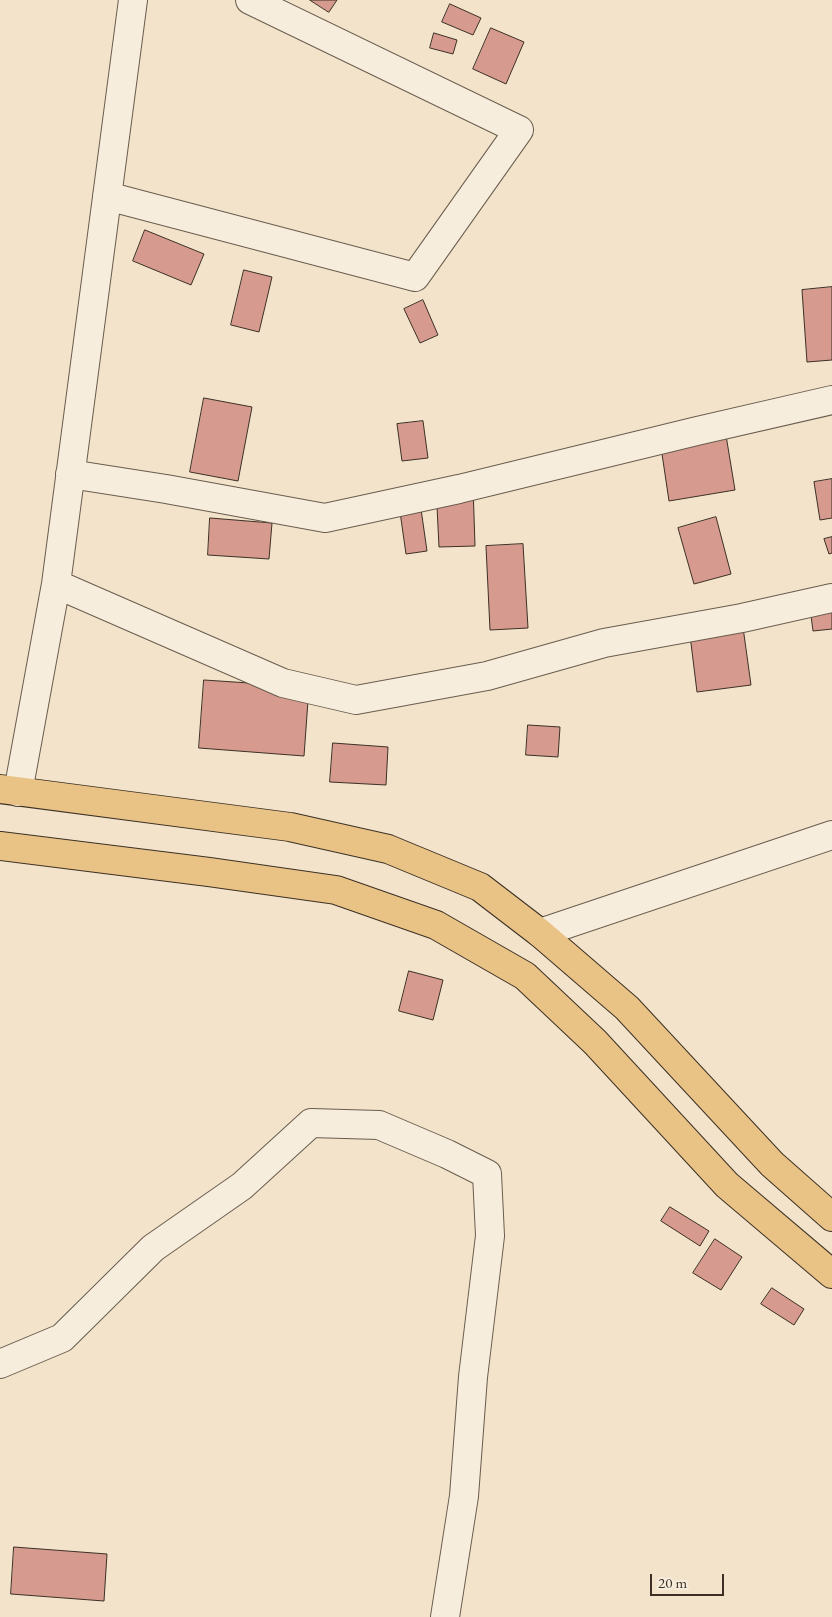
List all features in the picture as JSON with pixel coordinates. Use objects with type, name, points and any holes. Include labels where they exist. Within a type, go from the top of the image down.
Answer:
[{"type":"main road","points":[[9,790],[290,827],[388,849],[480,887],[540,933],[627,1008],[772,1164],[832,1218]]},
{"type":"main road","points":[[0,846],[199,870],[336,890],[436,925],[525,976],[594,1042],[727,1185],[832,1274]]},
{"type":"street","points":[[9,790],[56,584],[132,0]]},
{"type":"street","points":[[107,196],[415,277],[519,130],[250,0]]},
{"type":"street","points":[[70,474],[166,489],[324,518],[459,489],[832,400]]},
{"type":"street","points":[[56,584],[282,683],[356,700],[487,676],[604,643],[742,618],[832,598]]},
{"type":"street","points":[[540,933],[832,835]]},
{"type":"street","points":[[0,1364],[62,1338],[153,1248],[242,1186],[311,1123],[379,1124],[487,1174],[490,1236],[473,1377],[464,1496],[445,1617]]},
{"type":"building","points":[[310,0],[337,0],[329,12]]},
{"type":"building","points":[[450,4],[481,18],[473,35],[442,22]]},
{"type":"building","points":[[491,28],[524,42],[506,84],[473,69]]},
{"type":"building","points":[[434,33],[457,40],[453,54],[430,48]]},
{"type":"building","points":[[145,230],[204,254],[191,285],[133,261]]},
{"type":"building","points":[[244,270],[272,277],[259,332],[231,325]]},
{"type":"building","points":[[832,287],[832,360],[807,362],[802,290]]},
{"type":"building","points":[[423,300],[438,335],[420,343],[404,309]]},
{"type":"building","points":[[204,398],[252,407],[238,481],[190,472]]},
{"type":"building","points":[[723,417],[735,490],[669,501],[658,427]]},
{"type":"building","points":[[423,421],[428,458],[402,461],[397,424]]},
{"type":"building","points":[[832,479],[832,518],[820,520],[814,482]]},
{"type":"building","points":[[473,485],[475,546],[439,547],[436,486]]},
{"type":"building","points":[[419,495],[427,551],[406,554],[398,498]]},
{"type":"building","points":[[716,517],[731,574],[694,584],[678,528]]},
{"type":"building","points":[[210,518],[272,523],[269,559],[208,555]]},
{"type":"building","points":[[832,537],[832,553],[829,554],[824,539]]},
{"type":"building","points":[[523,544],[528,628],[490,630],[486,546]]},
{"type":"building","points":[[832,597],[832,629],[813,631],[809,600]]},
{"type":"building","points":[[742,620],[751,685],[697,692],[689,627]]},
{"type":"building","points":[[204,680],[309,687],[304,756],[199,748]]},
{"type":"building","points":[[528,725],[560,727],[558,757],[526,755]]},
{"type":"building","points":[[333,743],[388,747],[386,785],[330,782]]},
{"type":"building","points":[[409,971],[443,980],[433,1020],[399,1011]]},
{"type":"building","points":[[670,1207],[709,1231],[700,1246],[661,1221]]},
{"type":"building","points":[[715,1239],[742,1257],[721,1290],[693,1273]]},
{"type":"building","points":[[772,1288],[804,1309],[794,1325],[761,1304]]},
{"type":"building","points":[[14,1547],[107,1554],[104,1601],[11,1594]]}]
